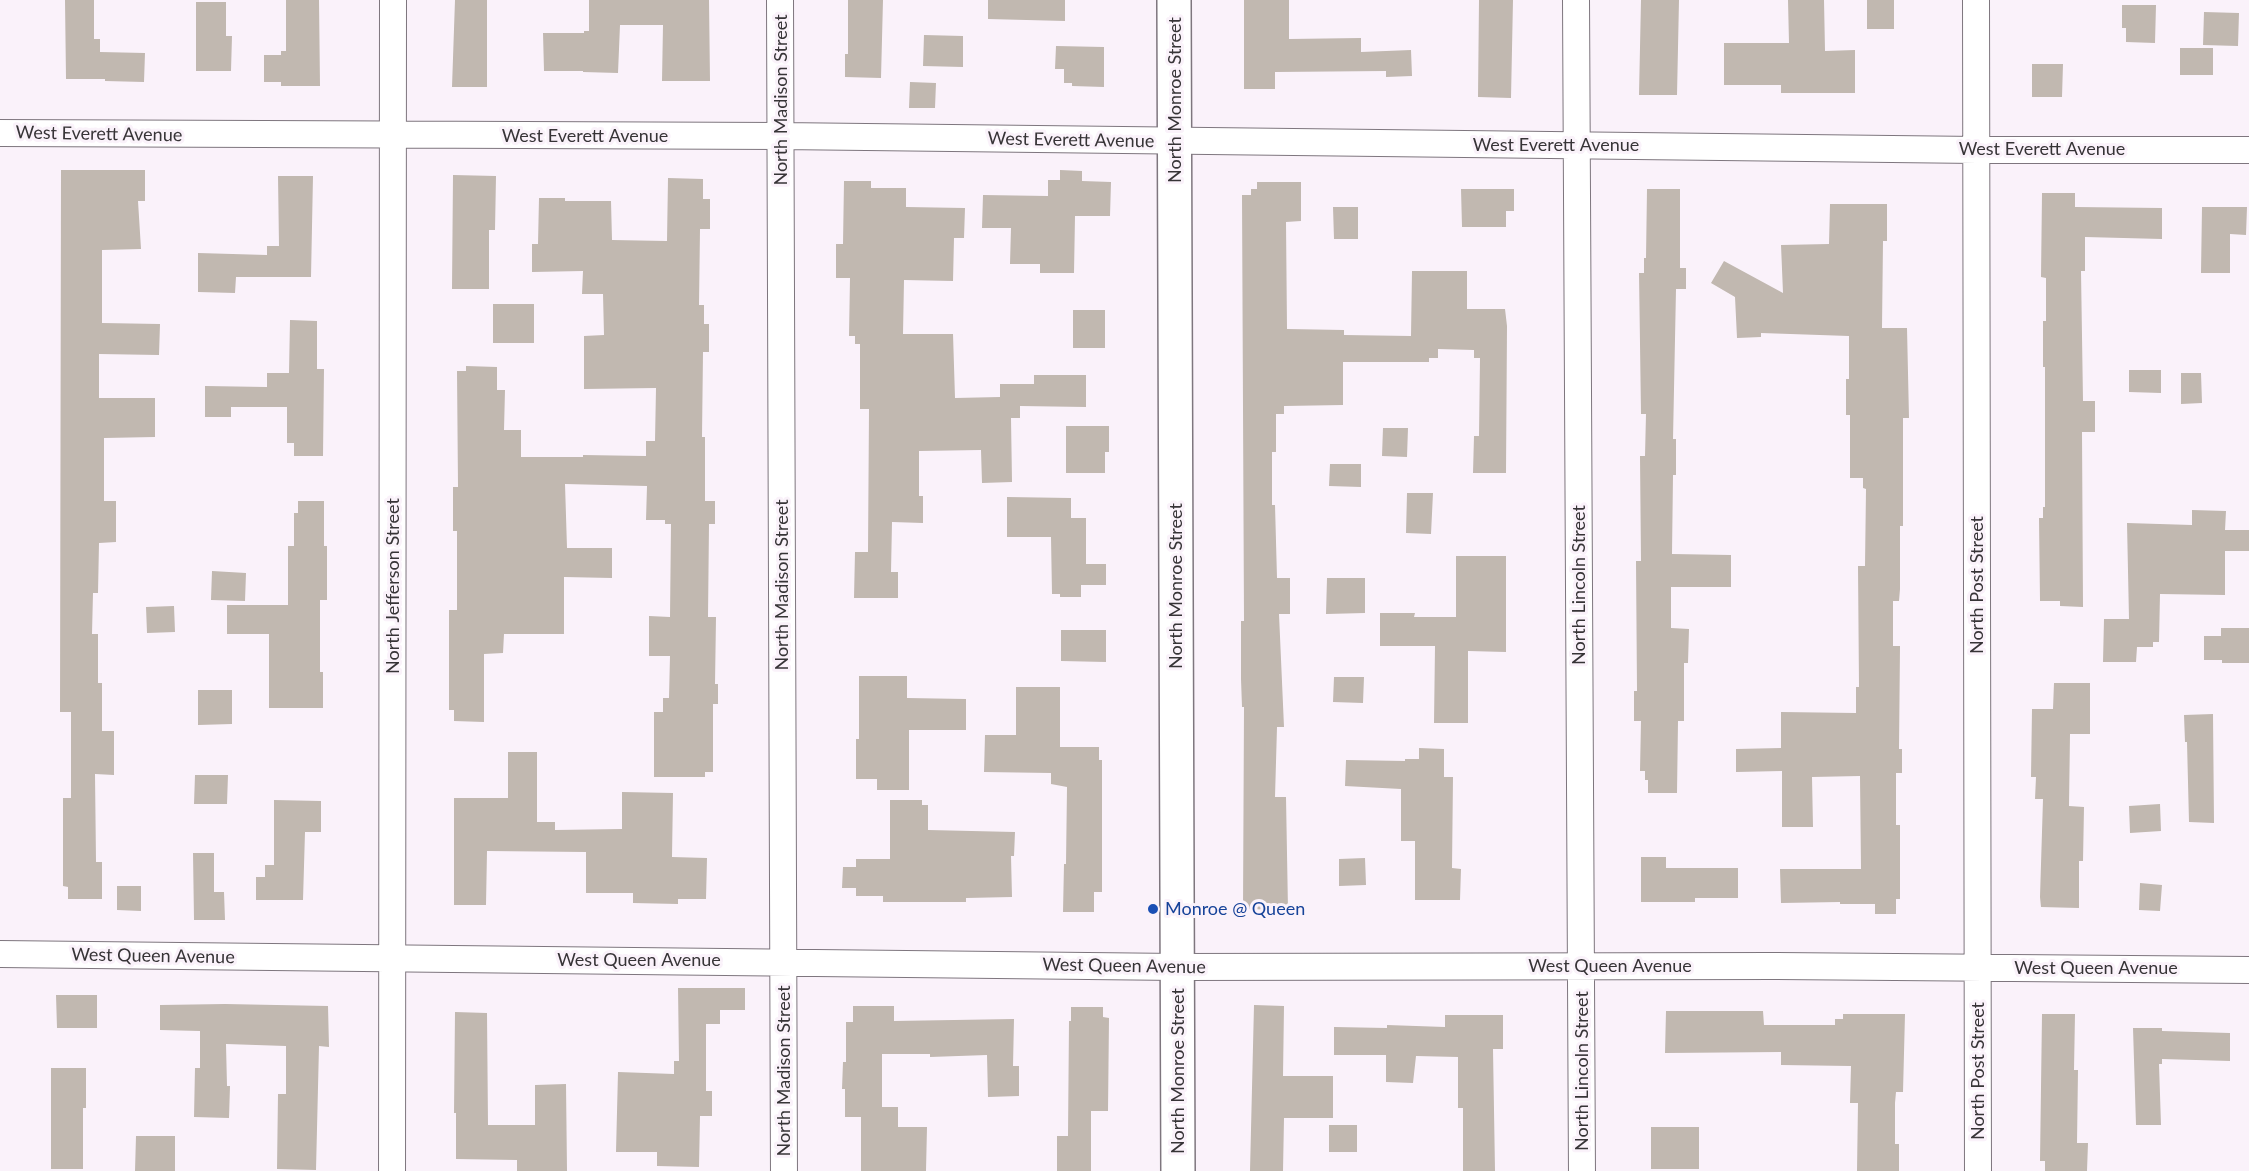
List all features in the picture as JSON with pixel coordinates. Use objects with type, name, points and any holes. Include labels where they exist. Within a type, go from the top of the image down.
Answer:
[{"type":"main road","name":"North Monroe Street","points":[[1174,0],[1178,1171]]},
{"type":"street","name":"North Jefferson Street","points":[[392,1171],[393,0]]},
{"type":"street","name":"North Madison Street","points":[[780,0],[784,1171]]},
{"type":"street","name":"North Lincoln Street","points":[[1576,0],[1582,1171]]},
{"type":"street","name":"North Post Street","points":[[1976,0],[1978,1171]]},
{"type":"street","name":"West Everett Avenue","points":[[0,133],[781,136],[1977,150],[2249,150]]},
{"type":"street","name":"West Queen Avenue","points":[[0,954],[1178,967],[1977,967],[2249,970]]},
{"type":"building","points":[[65,0],[94,0],[94,39],[100,39],[100,52],[145,53],[144,82],[66,79]]},
{"type":"building","points":[[286,0],[319,0],[320,86],[281,86],[281,82],[264,82],[264,55],[281,55],[281,51],[286,51]]},
{"type":"building","points":[[455,0],[487,0],[487,87],[452,87]]},
{"type":"building","points":[[589,0],[709,0],[710,81],[662,81],[663,25],[620,25],[618,73],[544,71],[543,33],[589,31]]},
{"type":"building","points":[[848,0],[883,0],[881,78],[845,77],[845,54],[848,54]]},
{"type":"building","points":[[988,0],[1065,0],[1065,21],[988,19]]},
{"type":"building","points":[[1244,0],[1289,0],[1289,39],[1361,38],[1361,52],[1411,50],[1412,76],[1386,77],[1386,71],[1275,72],[1275,89],[1244,89]]},
{"type":"building","points":[[1479,0],[1513,0],[1511,98],[1478,97]]},
{"type":"building","points":[[1641,0],[1679,0],[1677,95],[1639,95]]},
{"type":"building","points":[[1788,0],[1824,0],[1825,51],[1855,50],[1855,93],[1781,93],[1781,85],[1724,85],[1724,43],[1789,43]]},
{"type":"building","points":[[1867,0],[1894,0],[1894,29],[1867,29]]},
{"type":"building","points":[[196,2],[226,2],[226,36],[232,36],[231,71],[196,71]]},
{"type":"building","points":[[2122,5],[2156,5],[2155,43],[2126,42],[2126,28],[2122,28]]},
{"type":"building","points":[[2204,12],[2239,13],[2238,46],[2203,45]]},
{"type":"building","points":[[924,35],[963,36],[963,67],[923,66]]},
{"type":"building","points":[[1056,46],[1104,47],[1104,87],[1072,86],[1072,83],[1064,83],[1064,69],[1055,69]]},
{"type":"building","points":[[2180,48],[2213,48],[2213,75],[2180,75]]},
{"type":"building","points":[[2032,64],[2063,64],[2062,97],[2032,97]]},
{"type":"building","points":[[910,82],[936,83],[935,108],[909,108]]},
{"type":"building","points":[[61,170],[145,170],[145,201],[138,201],[141,249],[102,250],[102,323],[160,324],[159,355],[99,354],[99,398],[155,398],[155,437],[104,438],[104,501],[116,501],[116,542],[99,543],[98,593],[93,593],[92,634],[98,634],[98,683],[102,683],[102,731],[114,731],[114,775],[95,774],[96,862],[102,862],[102,899],[68,899],[68,887],[63,886],[63,798],[71,798],[71,712],[60,712]]},
{"type":"building","points":[[1060,170],[1082,171],[1082,181],[1111,182],[1110,216],[1075,216],[1074,273],[1040,273],[1040,264],[1010,264],[1011,228],[982,228],[983,195],[1048,196],[1048,180],[1060,180]]},
{"type":"building","points":[[453,175],[496,176],[495,230],[489,230],[489,289],[452,289]]},
{"type":"building","points":[[278,176],[313,176],[311,277],[236,277],[235,293],[198,292],[198,253],[267,255],[267,246],[279,246]]},
{"type":"building","points":[[668,178],[703,179],[703,199],[710,199],[710,229],[700,229],[699,305],[704,305],[704,324],[709,324],[709,352],[703,352],[702,437],[705,437],[705,501],[715,501],[715,524],[709,524],[708,617],[716,617],[715,684],[718,684],[718,704],[713,704],[713,772],[705,772],[705,777],[654,777],[654,712],[663,712],[663,698],[669,698],[670,656],[649,656],[649,616],[670,617],[671,524],[665,524],[665,520],[646,520],[647,486],[565,484],[567,548],[612,548],[612,578],[564,577],[564,634],[504,634],[503,653],[484,654],[484,722],[454,721],[454,710],[449,710],[449,610],[457,610],[457,531],[453,531],[453,487],[458,487],[457,371],[466,371],[466,366],[497,367],[497,390],[505,390],[504,430],[521,430],[521,457],[646,456],[646,441],[655,441],[656,388],[584,389],[584,336],[604,335],[603,294],[582,294],[583,271],[532,272],[532,244],[538,244],[539,198],[565,198],[565,201],[611,201],[612,240],[667,241]]},
{"type":"building","points":[[844,181],[871,181],[871,188],[906,188],[906,207],[965,208],[964,238],[954,238],[953,281],[904,280],[903,334],[953,334],[955,398],[1000,397],[1000,384],[1034,384],[1034,375],[1086,375],[1086,407],[1020,406],[1020,418],[1011,418],[1012,482],[982,483],[981,450],[919,451],[919,496],[923,496],[923,523],[892,522],[891,572],[898,572],[898,598],[854,598],[855,552],[868,552],[869,409],[860,409],[860,344],[855,344],[855,336],[849,336],[850,278],[836,278],[836,244],[843,244]]},
{"type":"building","points":[[1257,182],[1301,182],[1301,221],[1286,222],[1287,329],[1344,330],[1344,335],[1411,336],[1412,271],[1467,271],[1467,309],[1505,309],[1507,326],[1506,473],[1473,473],[1474,436],[1479,436],[1480,358],[1474,358],[1474,350],[1438,349],[1438,358],[1429,358],[1429,362],[1343,362],[1343,405],[1284,406],[1284,414],[1276,414],[1276,452],[1272,452],[1272,505],[1275,505],[1277,578],[1290,578],[1290,614],[1279,614],[1284,727],[1277,727],[1275,797],[1286,797],[1288,910],[1243,909],[1242,195],[1251,195],[1251,189],[1257,189]]},
{"type":"building","points":[[1461,189],[1514,189],[1514,211],[1506,211],[1506,227],[1462,227]]},
{"type":"building","points":[[1647,189],[1680,189],[1680,268],[1686,268],[1686,289],[1676,289],[1673,439],[1676,439],[1676,475],[1673,475],[1672,554],[1731,555],[1731,587],[1671,587],[1671,628],[1689,629],[1688,663],[1684,663],[1684,721],[1678,721],[1677,793],[1648,793],[1645,771],[1640,771],[1641,721],[1634,721],[1634,691],[1637,691],[1636,561],[1641,561],[1640,456],[1645,456],[1646,414],[1641,414],[1639,273],[1644,273],[1644,258],[1646,258]]},
{"type":"building","points":[[2042,193],[2075,193],[2075,207],[2162,208],[2162,239],[2085,237],[2085,271],[2081,271],[2083,401],[2095,401],[2095,432],[2082,432],[2083,607],[2060,606],[2060,601],[2040,601],[2039,518],[2043,518],[2043,507],[2045,507],[2043,321],[2046,321],[2046,278],[2041,277]]},
{"type":"building","points":[[1830,204],[1887,204],[1887,241],[1883,241],[1882,328],[1907,328],[1909,418],[1903,418],[1903,526],[1900,526],[1899,601],[1893,601],[1893,646],[1900,646],[1899,749],[1902,749],[1902,773],[1896,773],[1896,825],[1900,825],[1900,899],[1896,899],[1896,914],[1875,914],[1875,904],[1781,903],[1780,869],[1861,869],[1860,776],[1812,777],[1813,827],[1782,827],[1782,771],[1736,772],[1736,749],[1781,748],[1781,712],[1856,713],[1856,687],[1859,687],[1858,566],[1865,566],[1866,489],[1863,488],[1863,478],[1850,478],[1850,415],[1846,415],[1849,336],[1761,333],[1761,337],[1737,338],[1735,297],[1711,283],[1724,261],[1783,293],[1781,245],[1829,244]]},
{"type":"building","points":[[1333,207],[1358,207],[1358,239],[1334,239]]},
{"type":"building","points":[[2202,207],[2247,207],[2246,235],[2230,234],[2230,273],[2201,273]]},
{"type":"building","points":[[493,304],[534,304],[534,343],[493,343]]},
{"type":"building","points":[[1073,310],[1105,310],[1105,348],[1073,348]]},
{"type":"building","points":[[290,320],[317,321],[317,369],[324,369],[323,456],[294,456],[294,443],[287,443],[287,407],[231,407],[231,417],[205,417],[205,386],[267,387],[267,373],[289,373]]},
{"type":"building","points":[[2129,370],[2161,370],[2161,393],[2129,392]]},
{"type":"building","points":[[2181,373],[2201,373],[2202,403],[2181,404]]},
{"type":"building","points":[[1066,426],[1109,426],[1109,452],[1105,452],[1105,473],[1066,473]]},
{"type":"building","points":[[1383,428],[1408,428],[1407,457],[1382,456]]},
{"type":"building","points":[[1330,464],[1361,464],[1361,487],[1329,486]]},
{"type":"building","points":[[1407,493],[1433,493],[1431,534],[1406,533]]},
{"type":"building","points":[[1007,497],[1071,498],[1071,518],[1086,518],[1086,564],[1106,564],[1106,585],[1081,585],[1081,597],[1060,597],[1060,594],[1052,594],[1051,537],[1007,537]]},
{"type":"building","points":[[298,501],[324,501],[327,600],[320,600],[320,672],[323,672],[323,708],[269,708],[269,634],[227,634],[227,605],[288,605],[288,546],[294,546],[294,513],[298,513]]},
{"type":"building","points":[[2192,510],[2226,511],[2225,530],[2249,530],[2249,551],[2225,551],[2225,595],[2160,594],[2159,642],[2153,642],[2153,647],[2137,647],[2136,662],[2103,662],[2104,619],[2129,619],[2127,523],[2192,525]]},
{"type":"building","points":[[1456,556],[1506,556],[1506,652],[1468,651],[1468,723],[1434,723],[1435,646],[1380,646],[1380,613],[1415,613],[1414,617],[1456,617]]},
{"type":"building","points":[[212,571],[246,573],[245,601],[211,600]]},
{"type":"building","points":[[1327,578],[1365,578],[1365,613],[1326,614]]},
{"type":"building","points":[[174,606],[175,632],[147,633],[146,607]]},
{"type":"building","points":[[2221,628],[2249,628],[2249,663],[2204,660],[2204,636],[2221,636]]},
{"type":"building","points":[[1061,630],[1106,630],[1106,662],[1061,661]]},
{"type":"building","points":[[859,676],[907,676],[907,698],[966,699],[966,730],[909,730],[909,790],[877,790],[877,779],[856,779],[856,739],[859,739]]},
{"type":"building","points":[[1334,677],[1364,677],[1363,703],[1333,702]]},
{"type":"building","points":[[2054,683],[2090,683],[2090,734],[2070,734],[2069,806],[2084,807],[2083,861],[2079,861],[2079,908],[2041,907],[2043,799],[2035,799],[2036,777],[2031,777],[2032,709],[2053,709]]},
{"type":"building","points":[[1016,687],[1060,687],[1060,747],[1099,747],[1099,760],[1102,760],[1102,892],[1094,892],[1094,912],[1063,912],[1067,787],[1051,784],[1051,773],[984,772],[985,735],[1016,735]]},
{"type":"building","points":[[198,690],[232,690],[232,724],[198,725]]},
{"type":"building","points":[[2213,714],[2214,823],[2189,822],[2184,715]]},
{"type":"building","points":[[1419,748],[1444,749],[1444,777],[1453,777],[1452,868],[1461,869],[1460,900],[1415,900],[1415,841],[1401,841],[1401,789],[1345,786],[1346,760],[1405,761],[1405,759],[1419,759]]},
{"type":"building","points":[[508,752],[537,752],[537,822],[555,822],[555,830],[622,829],[622,792],[673,793],[672,857],[707,858],[706,899],[678,899],[678,904],[633,903],[633,893],[586,893],[586,852],[487,851],[486,905],[454,905],[454,798],[508,798]]},
{"type":"building","points":[[195,775],[228,775],[227,804],[194,804]]},
{"type":"building","points":[[274,800],[321,801],[321,832],[305,832],[303,900],[256,900],[256,877],[265,877],[265,865],[274,865]]},
{"type":"building","points":[[890,800],[922,800],[922,805],[928,805],[928,830],[1015,832],[1014,856],[1011,856],[1012,897],[966,898],[966,902],[883,902],[883,896],[856,896],[856,888],[842,888],[843,867],[856,867],[856,859],[890,859]]},
{"type":"building","points":[[2160,804],[2161,831],[2130,833],[2129,806]]},
{"type":"building","points":[[193,853],[214,853],[214,892],[224,892],[225,920],[194,920]]},
{"type":"building","points":[[1641,857],[1666,857],[1666,868],[1738,868],[1738,898],[1695,898],[1695,902],[1641,902]]},
{"type":"building","points":[[1365,858],[1366,885],[1339,886],[1339,859]]},
{"type":"building","points":[[2140,883],[2162,885],[2160,911],[2139,910]]},
{"type":"building","points":[[117,886],[141,886],[141,911],[117,910]]},
{"type":"building","points":[[678,988],[745,988],[745,1010],[720,1010],[720,1024],[706,1024],[706,1091],[712,1091],[712,1116],[700,1116],[699,1167],[657,1166],[657,1152],[616,1152],[618,1072],[674,1074],[674,1061],[679,1061]]},
{"type":"building","points":[[56,995],[97,995],[97,1028],[57,1028]]},
{"type":"building","points":[[160,1005],[328,1006],[329,1047],[319,1046],[316,1170],[277,1169],[278,1094],[286,1094],[286,1046],[226,1044],[227,1086],[230,1086],[229,1118],[194,1117],[195,1068],[200,1068],[200,1031],[160,1030]]},
{"type":"building","points":[[1254,1005],[1284,1006],[1283,1076],[1333,1076],[1333,1118],[1284,1118],[1283,1171],[1250,1171]]},
{"type":"building","points":[[853,1006],[894,1006],[894,1021],[1014,1019],[1013,1066],[1019,1066],[1019,1096],[988,1097],[987,1055],[930,1057],[930,1054],[882,1054],[882,1107],[898,1107],[898,1127],[927,1127],[926,1171],[861,1171],[861,1117],[845,1117],[845,1089],[842,1089],[843,1062],[846,1062],[846,1022],[853,1022]]},
{"type":"building","points":[[1071,1007],[1103,1007],[1103,1017],[1109,1018],[1108,1111],[1091,1111],[1091,1171],[1057,1171],[1057,1136],[1068,1136]]},
{"type":"building","points":[[1666,1011],[1763,1011],[1764,1025],[1835,1025],[1835,1019],[1843,1019],[1843,1014],[1905,1014],[1903,1092],[1896,1092],[1895,1103],[1895,1144],[1899,1144],[1899,1171],[1857,1171],[1858,1103],[1850,1103],[1851,1066],[1781,1065],[1781,1052],[1665,1053]]},
{"type":"building","points":[[455,1012],[487,1013],[488,1125],[535,1125],[535,1085],[566,1084],[567,1171],[517,1171],[517,1160],[456,1159]]},
{"type":"building","points":[[2042,1014],[2075,1014],[2074,1070],[2078,1070],[2077,1143],[2088,1143],[2087,1171],[2045,1171],[2045,1161],[2040,1161]]},
{"type":"building","points":[[1445,1015],[1503,1015],[1503,1049],[1493,1049],[1495,1171],[1463,1171],[1463,1108],[1458,1108],[1458,1057],[1416,1056],[1413,1083],[1386,1082],[1386,1055],[1334,1055],[1334,1027],[1387,1028],[1387,1025],[1445,1027]]},
{"type":"building","points":[[2133,1028],[2230,1033],[2230,1061],[2162,1059],[2162,1064],[2159,1064],[2161,1125],[2136,1125]]},
{"type":"building","points":[[51,1068],[86,1068],[86,1108],[83,1108],[83,1169],[51,1169]]},
{"type":"building","points":[[1329,1125],[1357,1125],[1357,1152],[1329,1152]]},
{"type":"building","points":[[1651,1127],[1699,1127],[1699,1169],[1651,1169]]},
{"type":"building","points":[[136,1136],[175,1136],[175,1171],[135,1171]]},
{"type":"place","name":"Monroe @ Queen","points":[[1153,909]]}]
